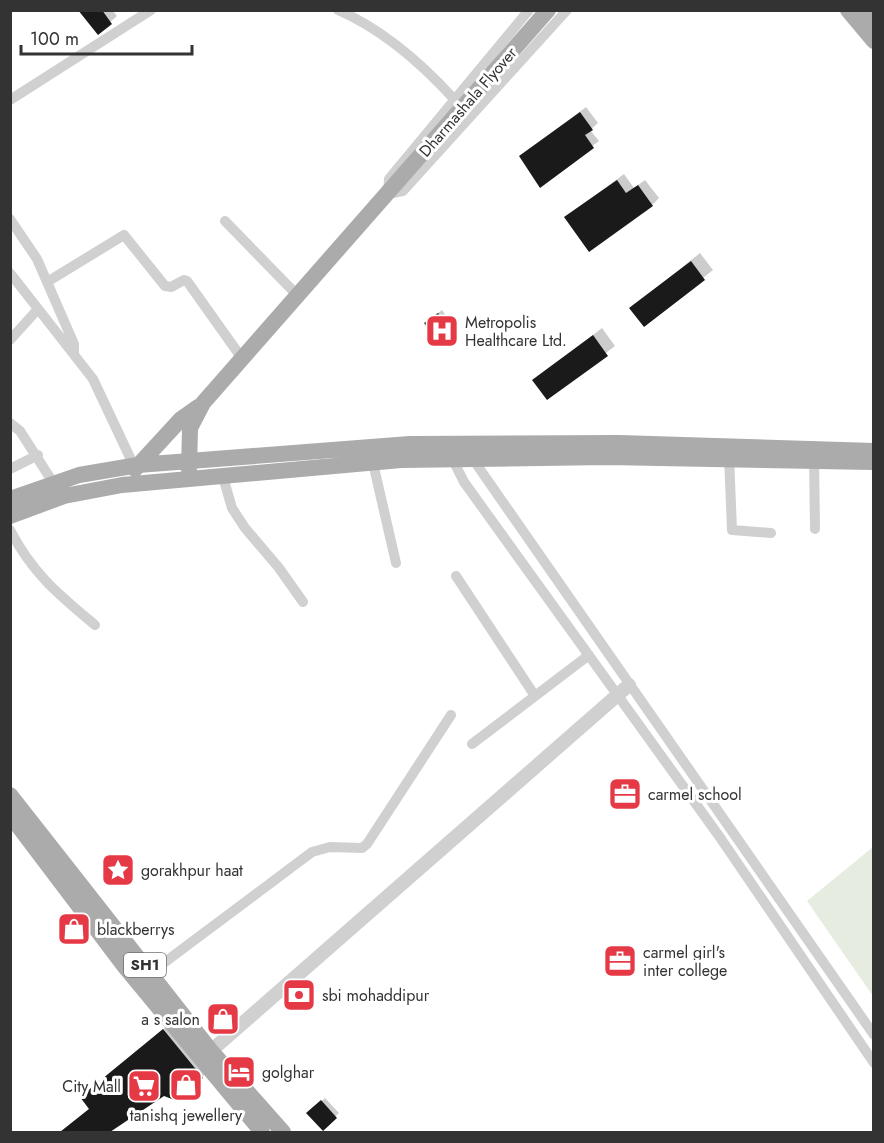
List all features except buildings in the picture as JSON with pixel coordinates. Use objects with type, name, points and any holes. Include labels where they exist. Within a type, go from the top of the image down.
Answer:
[{"type":"main road","name":"Dharmashala Flyover","points":[[203,403],[241,357],[549,10]]},
{"type":"main road","points":[[848,10],[873,41]]},
{"type":"main road","points":[[864,10],[873,22]]},
{"type":"main road","points":[[122,485],[136,465],[181,419],[203,403]]},
{"type":"main road","points":[[189,480],[190,428],[203,403]]},
{"type":"main road","points":[[10,499],[79,475],[190,459],[469,451],[814,455],[873,451]]},
{"type":"main road","points":[[10,516],[64,496],[122,485],[373,463],[450,452]]},
{"type":"main road","points":[[814,455],[873,462]]},
{"type":"main road","name":"SH1","points":[[10,795],[144,978]]},
{"type":"main road","name":"SH1","points":[[10,815],[206,1055],[262,1132]]},
{"type":"main road","name":"SH1","points":[[206,1055],[283,1132]]},
{"type":"street","points":[[10,100],[151,10]]},
{"type":"street","points":[[338,10],[385,37],[434,78],[454,99]]},
{"type":"street","points":[[529,10],[389,179],[388,194],[403,192],[567,10]]},
{"type":"street","points":[[11,221],[38,259],[74,344],[74,354]]},
{"type":"street","points":[[225,221],[297,295]]},
{"type":"street","points":[[47,282],[124,235],[165,286],[171,287],[184,280],[188,281],[241,357]]},
{"type":"street","points":[[10,273],[51,329],[93,379],[136,465]]},
{"type":"street","points":[[10,340],[38,309]]},
{"type":"street","points":[[10,423],[20,431],[38,455],[54,483]]},
{"type":"street","points":[[469,451],[873,1035]]},
{"type":"street","points":[[450,452],[464,482],[719,836],[870,1051],[873,1063]]},
{"type":"street","points":[[729,453],[732,530],[771,533]]},
{"type":"street","points":[[10,469],[38,455]]},
{"type":"street","points":[[814,455],[815,529]]},
{"type":"street","points":[[373,463],[396,562]]},
{"type":"street","points":[[223,477],[232,508],[303,602]]},
{"type":"street","points":[[10,530],[34,570],[50,588],[95,625]]},
{"type":"street","points":[[456,576],[535,696]]},
{"type":"street","points":[[472,744],[589,655]]},
{"type":"street","points":[[206,1055],[629,685]]},
{"type":"street","points":[[144,978],[312,852],[330,847],[362,848],[367,844],[451,715]]},
{"type":"shaded area","points":[[873,847],[873,996],[807,901]]},
{"type":"place","name":"Metropolis Healthcare Ltd.","points":[[442,331]]},
{"type":"place","name":"carmel school","points":[[625,794]]},
{"type":"place","name":"gorakhpur haat","points":[[118,870]]},
{"type":"place","name":"blackberrys","points":[[74,929]]},
{"type":"place","name":"carmel girl's inter college","points":[[620,961]]},
{"type":"place","name":"sbi mohaddipur","points":[[299,995]]},
{"type":"place","name":"a s salon","points":[[223,1019]]},
{"type":"place","name":"golghar","points":[[239,1072]]},
{"type":"place","name":"tanishq jewellery","points":[[186,1085]]},
{"type":"place","name":"City Mall","points":[[144,1086]]}]
